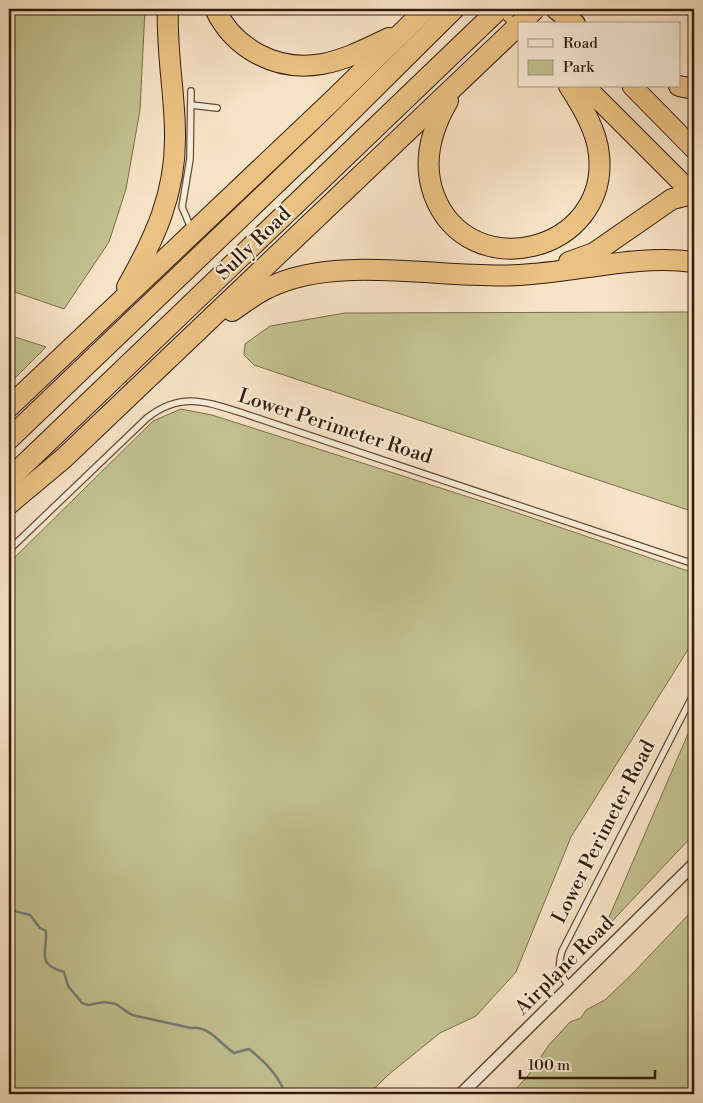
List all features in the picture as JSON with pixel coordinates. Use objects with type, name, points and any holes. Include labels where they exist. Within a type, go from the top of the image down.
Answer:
[{"type":"highway","points":[[118,304],[152,243],[166,204],[172,176],[175,134],[168,9]]},
{"type":"highway","points":[[215,9],[234,38],[250,51],[274,62],[302,66],[331,62],[390,38],[426,9]]},
{"type":"highway","points":[[9,407],[426,9]]},
{"type":"highway","name":"Sully Road","points":[[9,439],[322,139],[454,9]]},
{"type":"highway","name":"Sully Road","points":[[9,479],[499,9]]},
{"type":"highway","points":[[507,9],[519,22]]},
{"type":"highway","points":[[523,22],[535,9]]},
{"type":"highway","points":[[556,9],[569,22]]},
{"type":"highway","points":[[556,9],[572,22]]},
{"type":"highway","points":[[9,504],[64,458],[518,27]]},
{"type":"highway","points":[[459,84],[442,111],[429,147],[428,161],[431,187],[441,209],[456,228],[475,240],[505,249],[535,247],[554,239],[582,215],[592,199],[599,176],[598,149],[594,132],[570,88]]},
{"type":"highway","points":[[680,86],[694,90]]},
{"type":"highway","points":[[587,88],[694,195]]},
{"type":"highway","points":[[634,88],[694,149]]},
{"type":"highway","points":[[522,275],[564,264],[594,253],[672,199],[694,195]]},
{"type":"highway","points":[[187,340],[268,288],[309,276],[344,271],[372,270],[491,276],[522,275],[638,261],[668,259],[694,262]]},
{"type":"street","name":"Airplane Road","points":[[461,1094],[694,864]]},
{"type":"lane","points":[[191,91],[190,159],[182,208],[188,224],[194,232]]},
{"type":"lane","points":[[191,106],[217,108]]},
{"type":"lane","name":"Lower Perimeter Road","points":[[9,550],[146,418],[166,405],[189,400],[205,402],[245,414],[694,564]]},
{"type":"lane","name":"Lower Perimeter Road","points":[[570,987],[563,979],[560,969],[562,951],[694,693]]},
{"type":"green space","points":[[9,9],[145,9],[140,110],[126,189],[109,242],[64,309],[9,290]]},
{"type":"green space","points":[[694,312],[694,512],[254,365],[244,355],[245,344],[270,326],[345,313]]},
{"type":"green space","points":[[9,335],[46,347],[9,384]]},
{"type":"green space","points":[[181,409],[212,415],[503,508],[694,573],[694,640],[571,837],[516,972],[476,1016],[440,1033],[388,1075],[369,1094],[9,1094],[9,563],[153,421]]},
{"type":"green space","points":[[694,720],[694,834],[603,931]]},
{"type":"green space","points":[[694,909],[694,1094],[511,1094],[527,1077],[549,1045],[570,1022],[581,1018],[586,1010],[605,1000]]},
{"type":"waterway","points":[[9,905],[14,911],[30,915],[40,928],[46,931],[46,962],[55,969],[64,972],[68,986],[82,1003],[88,1005],[104,1002],[116,1004],[132,1015],[198,1028],[209,1032],[234,1053],[249,1049],[270,1069],[279,1081],[285,1094]]}]
